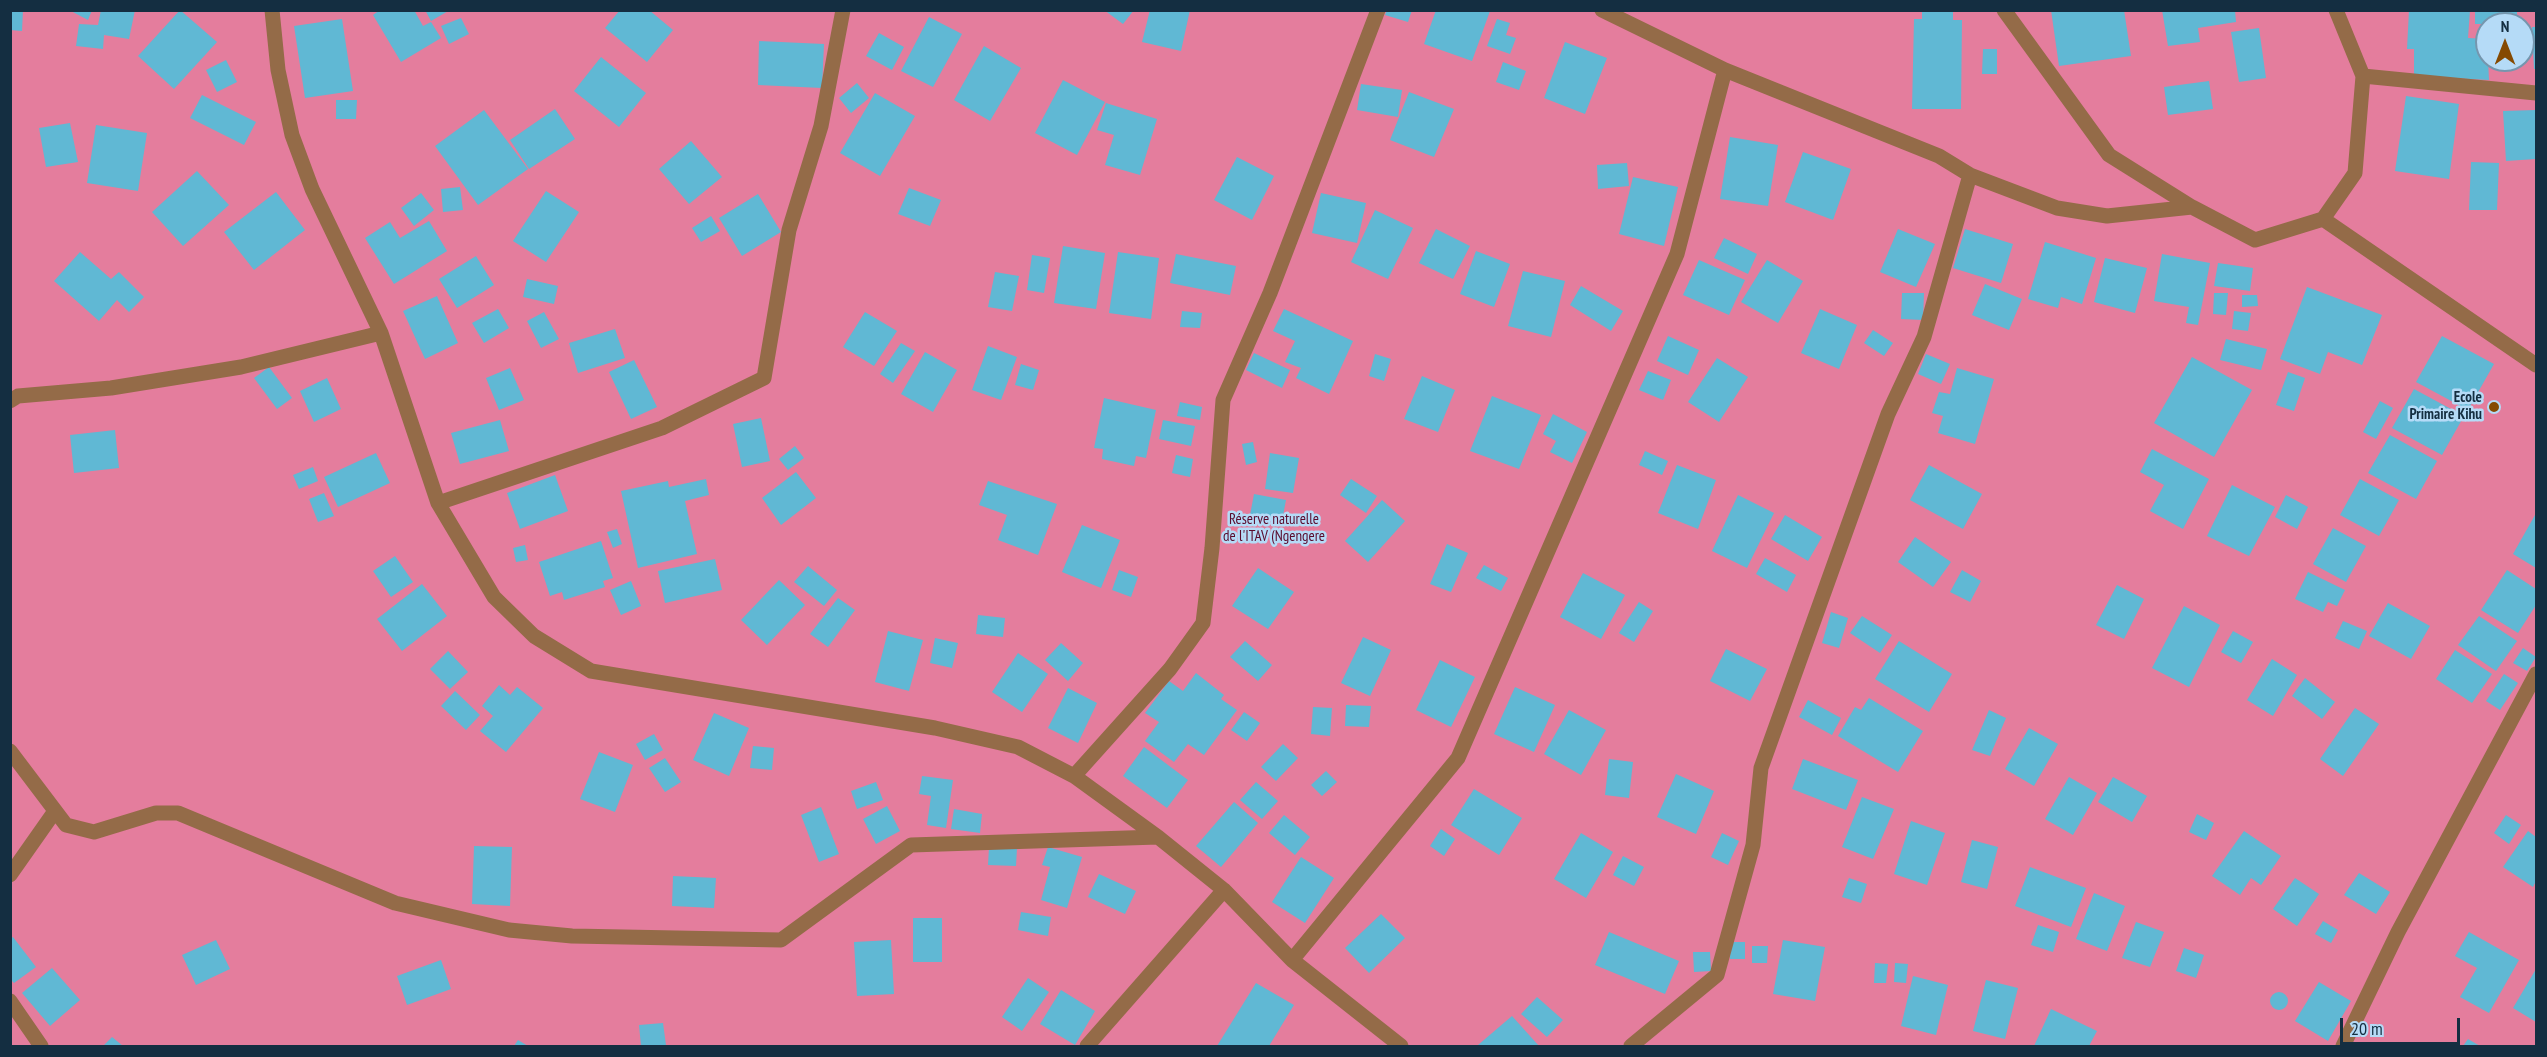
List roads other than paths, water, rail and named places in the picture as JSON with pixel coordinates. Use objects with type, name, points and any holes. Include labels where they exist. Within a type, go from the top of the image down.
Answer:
[{"type":"street","points":[[272,10],[278,70],[292,135],[312,189],[381,333],[438,503],[494,597],[534,636],[591,671],[935,728],[1018,747],[1074,776],[1158,837],[1224,890],[1292,960],[1401,1047]]},
{"type":"street","points":[[438,503],[662,428],[764,378],[789,230],[821,126],[843,10]]},
{"type":"street","points":[[1074,776],[1170,669],[1203,624],[1212,548],[1223,400],[1270,293],[1378,10]]},
{"type":"street","points":[[1602,10],[1725,70],[1939,156],[1970,175],[2057,208],[2108,216],[2192,207]]},
{"type":"street","points":[[2004,10],[2109,155],[2192,207],[2255,240],[2323,219],[2355,173],[2363,76],[2336,10]]},
{"type":"street","points":[[1292,960],[1458,758],[1677,254],[1725,70]]},
{"type":"street","points":[[2363,76],[2536,93]]},
{"type":"street","points":[[1630,1047],[1717,975],[1753,845],[1761,768],[1888,414],[1924,337],[1970,175]]},
{"type":"street","points":[[2323,219],[2536,365]]},
{"type":"street","points":[[10,400],[18,396],[111,388],[241,367],[381,333]]},
{"type":"street","points":[[2343,1047],[2403,922],[2536,674]]},
{"type":"street","points":[[10,751],[66,825],[94,832],[156,813],[178,813],[395,903],[509,930],[572,936],[781,940],[911,845],[1158,837]]},
{"type":"street","points":[[10,875],[55,811]]},
{"type":"street","points":[[1087,1047],[1224,890]]},
{"type":"street","points":[[10,1001],[41,1047]]},
{"type":"place","name":"Ecole Primaire Kihu","points":[[2494,407]]},
{"type":"park label","name":"Réserve naturelle de l'ITAV (Ngengere","points":[[1274,528]]}]
